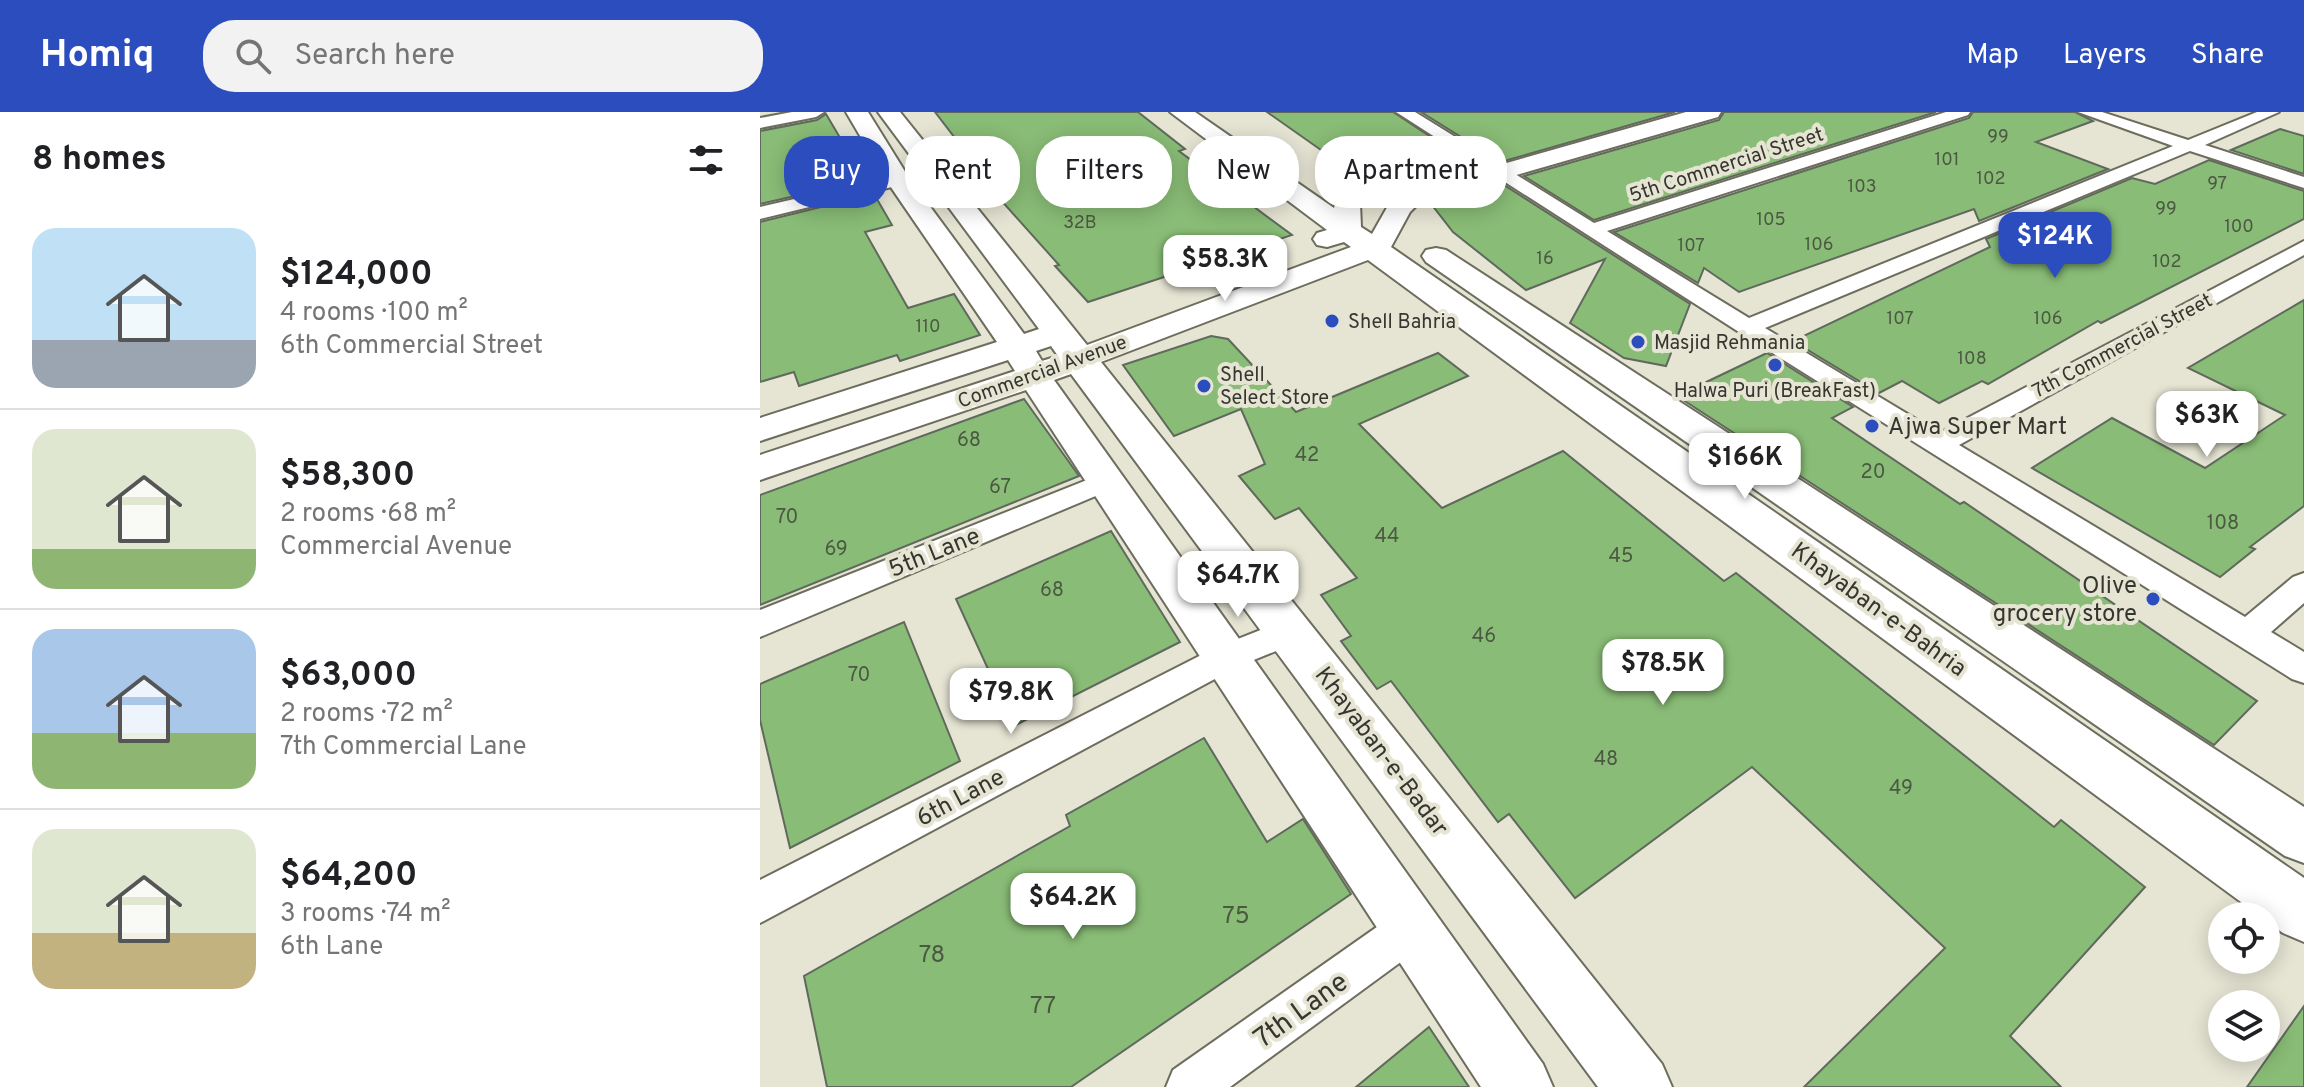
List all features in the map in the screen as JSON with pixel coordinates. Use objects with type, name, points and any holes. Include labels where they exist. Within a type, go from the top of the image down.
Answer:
[{"type":"main road","points":[[857,112],[898,180],[1227,657],[1409,930],[1520,1087]]},
{"type":"main road","name":"Khayaban-e-Badar","points":[[889,112],[1077,338],[1291,631],[1639,1087]]},
{"type":"main road","name":"Khayaban-e-Bahria","points":[[1181,112],[1365,226],[2304,838]]},
{"type":"main road","name":"Khayaban-e-Bahria","points":[[1221,112],[1365,226],[1411,275],[2304,913]]},
{"type":"main road","name":"Commercial Avenue","points":[[1507,159],[1651,112]]},
{"type":"main road","name":"Commercial Avenue","points":[[1507,160],[1710,112]]},
{"type":"main road","name":"Commercial Avenue","points":[[1362,208],[1365,226]]},
{"type":"main road","name":"Commercial Avenue","points":[[1235,271],[1365,226],[1398,208]]},
{"type":"main road","name":"Commercial Avenue","points":[[760,468],[1026,362],[1077,338],[1324,267],[1365,226]]},
{"type":"main road","points":[[1324,267],[1411,275]]},
{"type":"main road","name":"Commercial Avenue","points":[[760,430],[1026,362]]},
{"type":"street","points":[[760,123],[816,112]]},
{"type":"street","points":[[1404,112],[1442,136]]},
{"type":"street","name":"5th Commercial Street","points":[[1594,229],[1962,112]]},
{"type":"street","points":[[2086,112],[2304,183]]},
{"type":"street","points":[[1747,327],[2271,112]]},
{"type":"street","points":[[1507,176],[2304,669]]},
{"type":"street","points":[[760,213],[898,180]]},
{"type":"street","name":"7th Commercial Street","points":[[1940,444],[2304,247]]},
{"type":"street","name":"5th Lane","points":[[760,624],[1107,481]]},
{"type":"street","points":[[2247,634],[2304,585]]},
{"type":"street","name":"6th Lane","points":[[760,902],[1227,657],[1291,631]]},
{"type":"street","name":"7th Lane","points":[[1190,1087],[1409,930]]},
{"type":"building","points":[[935,112],[1138,112],[1168,136],[1036,136],[1036,208],[1172,208],[1172,139],[1185,149],[1179,151],[1188,158],[1188,208],[1256,208],[1292,235],[1088,302],[1008,208],[1020,208],[1020,136],[953,136]]},
{"type":"building","points":[[1267,112],[1393,112],[1429,136],[1315,136],[1315,146]]},
{"type":"building","points":[[1421,112],[1675,112],[1507,160],[1507,136],[1459,136]]},
{"type":"building","points":[[1724,112],[1936,112],[1594,220],[1524,176],[1719,120]]},
{"type":"building","points":[[1973,112],[2075,112],[2093,121],[2036,142],[2108,169],[1979,221],[1974,209],[1739,292],[1704,268],[1698,283],[1614,232],[1969,118]]},
{"type":"building","points":[[826,114],[839,136],[784,136],[784,199],[760,204],[760,131],[817,120]]},
{"type":"building","points":[[2280,129],[2304,136],[2304,174],[2231,150]]},
{"type":"building","points":[[2209,160],[2304,191],[2304,219],[2101,323],[2098,321],[1988,384],[1982,381],[1939,403],[1902,381],[1879,393],[1793,341],[1990,247],[1986,239],[2132,178],[2155,184]]},
{"type":"building","points":[[1507,187],[1690,304],[1666,366],[1624,358],[1570,323],[1605,259],[1526,290],[1453,232],[1434,208],[1507,208]]},
{"type":"building","points":[[817,208],[882,208],[892,225],[865,232],[908,308],[954,294],[980,335],[900,361],[897,355],[799,386],[794,372],[760,382],[760,222]]},
{"type":"building","points":[[2304,300],[2304,506],[2250,547],[2255,549],[2220,577],[2032,468],[2112,418],[2205,468],[2285,415],[2188,368]]},
{"type":"building","points":[[1211,336],[1228,339],[1296,412],[1438,353],[1468,376],[1359,424],[1442,508],[1563,451],[1724,581],[1736,573],[2054,827],[2061,820],[2145,887],[2010,1036],[2061,1087],[1804,1087],[1945,948],[1752,767],[1575,898],[1509,814],[1498,822],[1391,681],[1377,689],[1341,641],[1351,636],[1321,595],[1357,578],[1299,508],[1275,519],[1239,476],[1265,464],[1241,409],[1174,436],[1123,365]]},
{"type":"building","points":[[1767,353],[1853,407],[1832,418],[1960,504],[1964,502],[2257,701],[2214,745],[1677,396]]},
{"type":"building","points":[[1024,399],[1079,476],[760,605],[760,495]]},
{"type":"building","points":[[1111,531],[1180,642],[1014,726],[956,599]]},
{"type":"building","points":[[904,622],[960,761],[790,848],[760,720],[760,684]]},
{"type":"building","points":[[1204,738],[1267,842],[1303,819],[1351,894],[1071,1087],[827,1087],[804,976],[1070,826],[1066,815]]},
{"type":"building","points":[[2304,1006],[2304,1087],[2247,1087],[2265,1062],[2280,1062],[2280,1040]]},
{"type":"building","points":[[1429,1027],[1469,1087],[1356,1087]]},
{"type":"place","name":"Shell Bahria","points":[[1332,321]]},
{"type":"place","name":"Masjid Rehmania","points":[[1638,342]]},
{"type":"place","name":"Halwa Puri (BreakFast)","points":[[1775,365]]},
{"type":"place","name":"Shell Select Store","points":[[1204,386]]},
{"type":"place","name":"Ajwa Super Mart","points":[[1872,426]]},
{"type":"place","name":"Olive grocery store","points":[[2153,599]]}]
